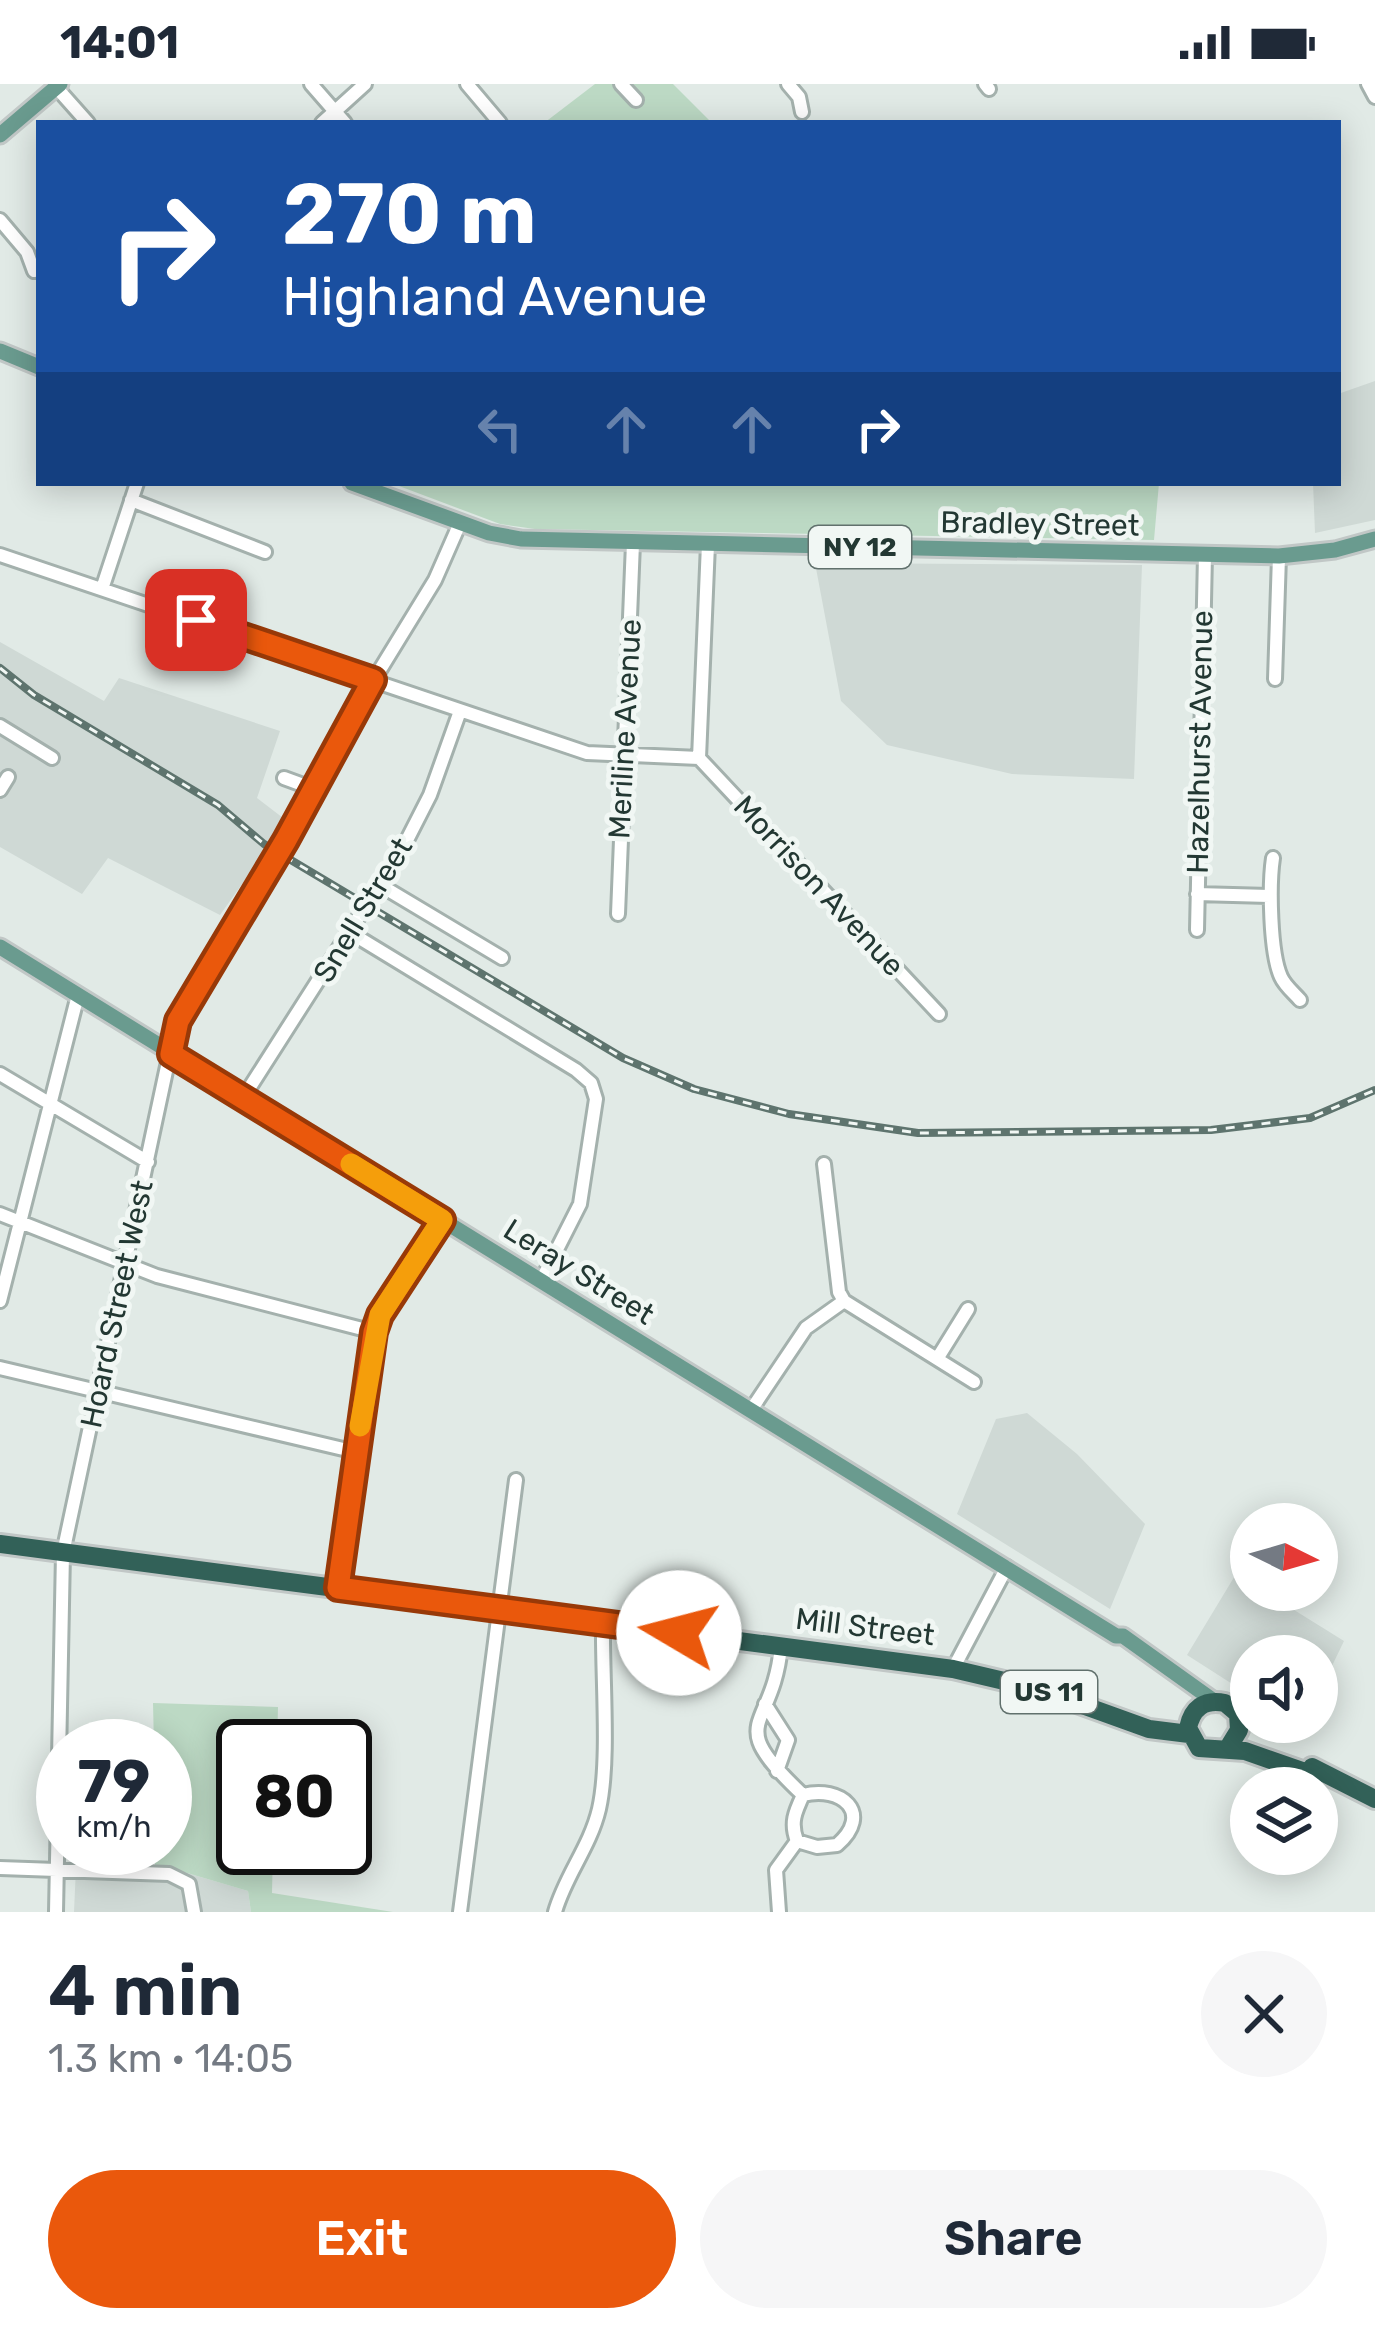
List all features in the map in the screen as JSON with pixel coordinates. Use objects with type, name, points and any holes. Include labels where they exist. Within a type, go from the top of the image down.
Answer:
[{"type":"highway","name":"Mill Street","points":[[0,1544],[953,1669],[1039,1689],[1144,1725],[1190,1723]]},
{"type":"highway","points":[[1230,1708],[1214,1701],[1190,1723],[1199,1748],[1216,1752],[1228,1748],[1288,1767]]},
{"type":"highway","points":[[1228,1748],[1231,1743]]},
{"type":"highway","points":[[1257,1743],[1312,1767]]},
{"type":"highway","points":[[1338,1782],[1375,1799]]},
{"type":"main road","points":[[0,135],[58,86]]},
{"type":"main road","points":[[0,351],[36,366]]},
{"type":"main road","name":"Bradley Street","points":[[360,486],[460,523],[521,539],[1279,556],[1335,550],[1375,539]]},
{"type":"main road","name":"Leray Street","points":[[0,947],[1116,1636]]},
{"type":"main road","points":[[1116,1636],[1123,1636],[1214,1701]]},
{"type":"main road","points":[[1116,1636],[1183,1689],[1190,1723]]},
{"type":"street","points":[[311,84],[342,120]]},
{"type":"street","points":[[325,120],[365,84]]},
{"type":"street","points":[[467,84],[497,120]]},
{"type":"street","points":[[621,84],[636,100]]},
{"type":"street","points":[[788,84],[799,97],[802,112]]},
{"type":"street","points":[[1368,84],[1375,97]]},
{"type":"street","points":[[58,86],[86,120]]},
{"type":"street","points":[[0,220],[27,252],[34,271]]},
{"type":"street","points":[[102,590],[136,486]]},
{"type":"street","points":[[131,500],[266,552]]},
{"type":"street","name":"Hoard Street West","points":[[60,1719],[63,1553],[178,1021],[435,580],[460,523]]},
{"type":"street","name":"Meriline Avenue","points":[[618,914],[633,543]]},
{"type":"street","points":[[0,555],[587,753],[700,758],[708,544]]},
{"type":"street","name":"Hazelhurst Avenue","points":[[1197,930],[1205,555]]},
{"type":"street","points":[[1275,679],[1279,556]]},
{"type":"street","name":"Snell Street","points":[[243,1098],[380,885],[430,795],[460,711]]},
{"type":"street","points":[[0,726],[52,758]]},
{"type":"street","name":"Morrison Avenue","points":[[700,758],[939,1014]]},
{"type":"street","points":[[284,778],[314,789]]},
{"type":"street","points":[[1273,858],[1269,896],[1280,974],[1300,1000]]},
{"type":"street","points":[[380,885],[502,958]]},
{"type":"street","points":[[1197,894],[1269,896]]},
{"type":"street","points":[[351,933],[591,1083],[596,1099],[580,1204],[541,1281]]},
{"type":"street","points":[[0,1301],[77,995]]},
{"type":"street","points":[[0,1074],[148,1162]]},
{"type":"street","points":[[824,1164],[838,1292],[844,1301],[974,1382]]},
{"type":"street","points":[[0,1214],[191,1287],[374,1332]]},
{"type":"street","points":[[338,1588],[374,1332],[380,1315],[442,1220]]},
{"type":"street","points":[[751,1410],[806,1328],[844,1301]]},
{"type":"street","points":[[937,1359],[968,1309]]},
{"type":"street","points":[[0,1369],[356,1452]]},
{"type":"street","points":[[460,1912],[516,1480]]},
{"type":"street","points":[[953,1669],[1007,1567]]},
{"type":"street","points":[[555,1912],[562,1888],[584,1852],[600,1801],[603,1622]]},
{"type":"street","points":[[781,1646],[778,1671],[758,1717],[758,1746],[803,1795],[831,1793],[851,1807],[855,1817],[837,1845],[817,1847],[797,1841]]},
{"type":"street","points":[[765,1704],[788,1740],[778,1771]]},
{"type":"street","points":[[779,1912],[776,1870],[797,1841],[794,1815],[803,1795]]},
{"type":"street","points":[[0,1868],[36,1869]]},
{"type":"street","name":"Hoard Street West","points":[[56,1912],[57,1875]]},
{"type":"street","points":[[171,1875],[189,1883],[194,1912]]},
{"type":"shaded area","points":[[1375,381],[1375,520],[1315,533],[1313,486],[1341,486],[1341,393]]},
{"type":"shaded area","points":[[815,563],[1142,565],[1134,779],[1012,774],[887,745],[841,701]]},
{"type":"shaded area","points":[[0,642],[104,701],[119,678],[280,731],[257,798],[287,821],[220,915],[108,858],[82,894],[0,847]]},
{"type":"shaded area","points":[[1027,1413],[1077,1454],[1145,1524],[1110,1609],[957,1514],[996,1419]]},
{"type":"shaded area","points":[[1230,1584],[1230,1611],[1296,1611],[1334,1635],[1230,1635],[1230,1683],[1187,1655]]},
{"type":"shaded area","points":[[192,1874],[248,1891],[251,1912],[74,1912],[76,1875]]},
{"type":"green space","points":[[595,84],[673,84],[709,120],[548,120]]},
{"type":"green space","points":[[399,486],[1159,486],[1154,540],[535,529],[500,524]]},
{"type":"green space","points":[[153,1703],[278,1707],[278,1719],[216,1719],[216,1875],[272,1875],[272,1893],[393,1912],[251,1912],[248,1891],[192,1874],[192,1719],[153,1719]]},
{"type":"railway","points":[[0,668],[34,695],[218,805],[264,844],[623,1058],[694,1089],[789,1114],[918,1133],[1211,1130],[1310,1118],[1375,1090]]},
{"type":"slow traffic","points":[[351,1164],[442,1220],[380,1315],[360,1426]]},
{"type":"route","points":[[196,620],[373,680],[286,840],[178,1021],[171,1054],[442,1220],[380,1315],[374,1332],[338,1588],[679,1633]]}]
